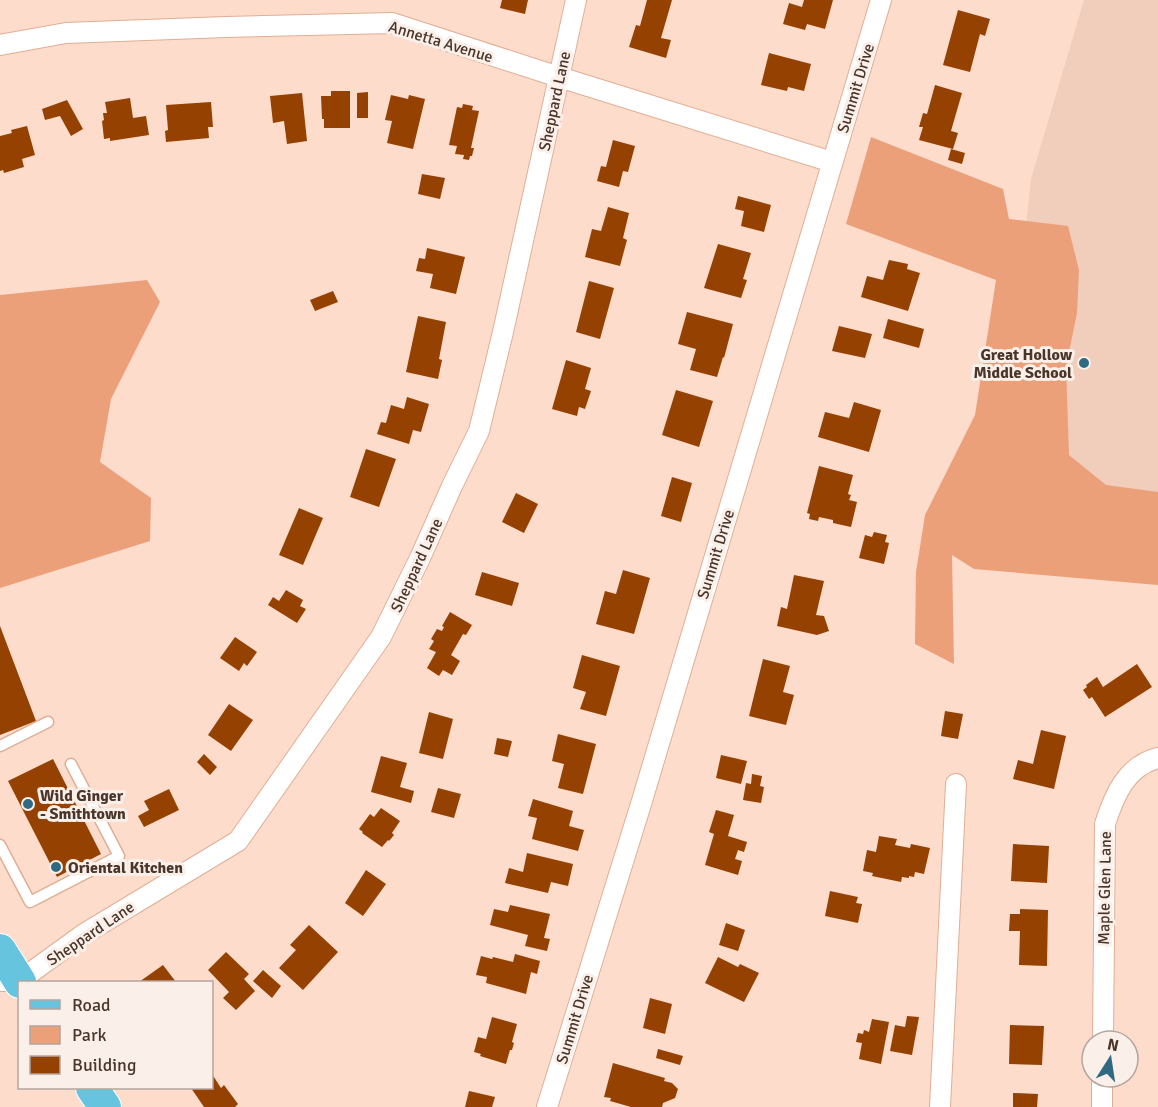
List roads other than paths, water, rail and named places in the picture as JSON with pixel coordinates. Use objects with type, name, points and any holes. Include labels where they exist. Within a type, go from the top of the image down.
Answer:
[{"type":"main road","points":[[0,950],[13,982]]},
{"type":"main road","points":[[93,1089],[105,1107]]},
{"type":"street","name":"Sheppard Lane","points":[[13,982],[84,934],[238,841],[381,637],[479,431],[576,0]]},
{"type":"street","name":"Summit Drive","points":[[547,1107],[641,804],[882,0]]},
{"type":"street","name":"Annetta Avenue","points":[[0,45],[66,33],[392,23],[832,162]]},
{"type":"street","name":"Maple Glen Lane","points":[[1102,1029],[1105,825],[1112,802],[1129,774],[1150,760],[1158,758]]},
{"type":"street","points":[[940,1107],[956,784]]},
{"type":"street","points":[[1102,1089],[1102,1107]]},
{"type":"lane","points":[[0,746],[48,722]]},
{"type":"lane","points":[[0,845],[30,902],[119,856],[71,764]]},
{"type":"place","name":"Great Hollow Middle School","points":[[1084,363]]},
{"type":"place","name":"Wild Ginger - Smithtown","points":[[28,804]]},
{"type":"place","name":"Oriental Kitchen","points":[[56,867]]}]
